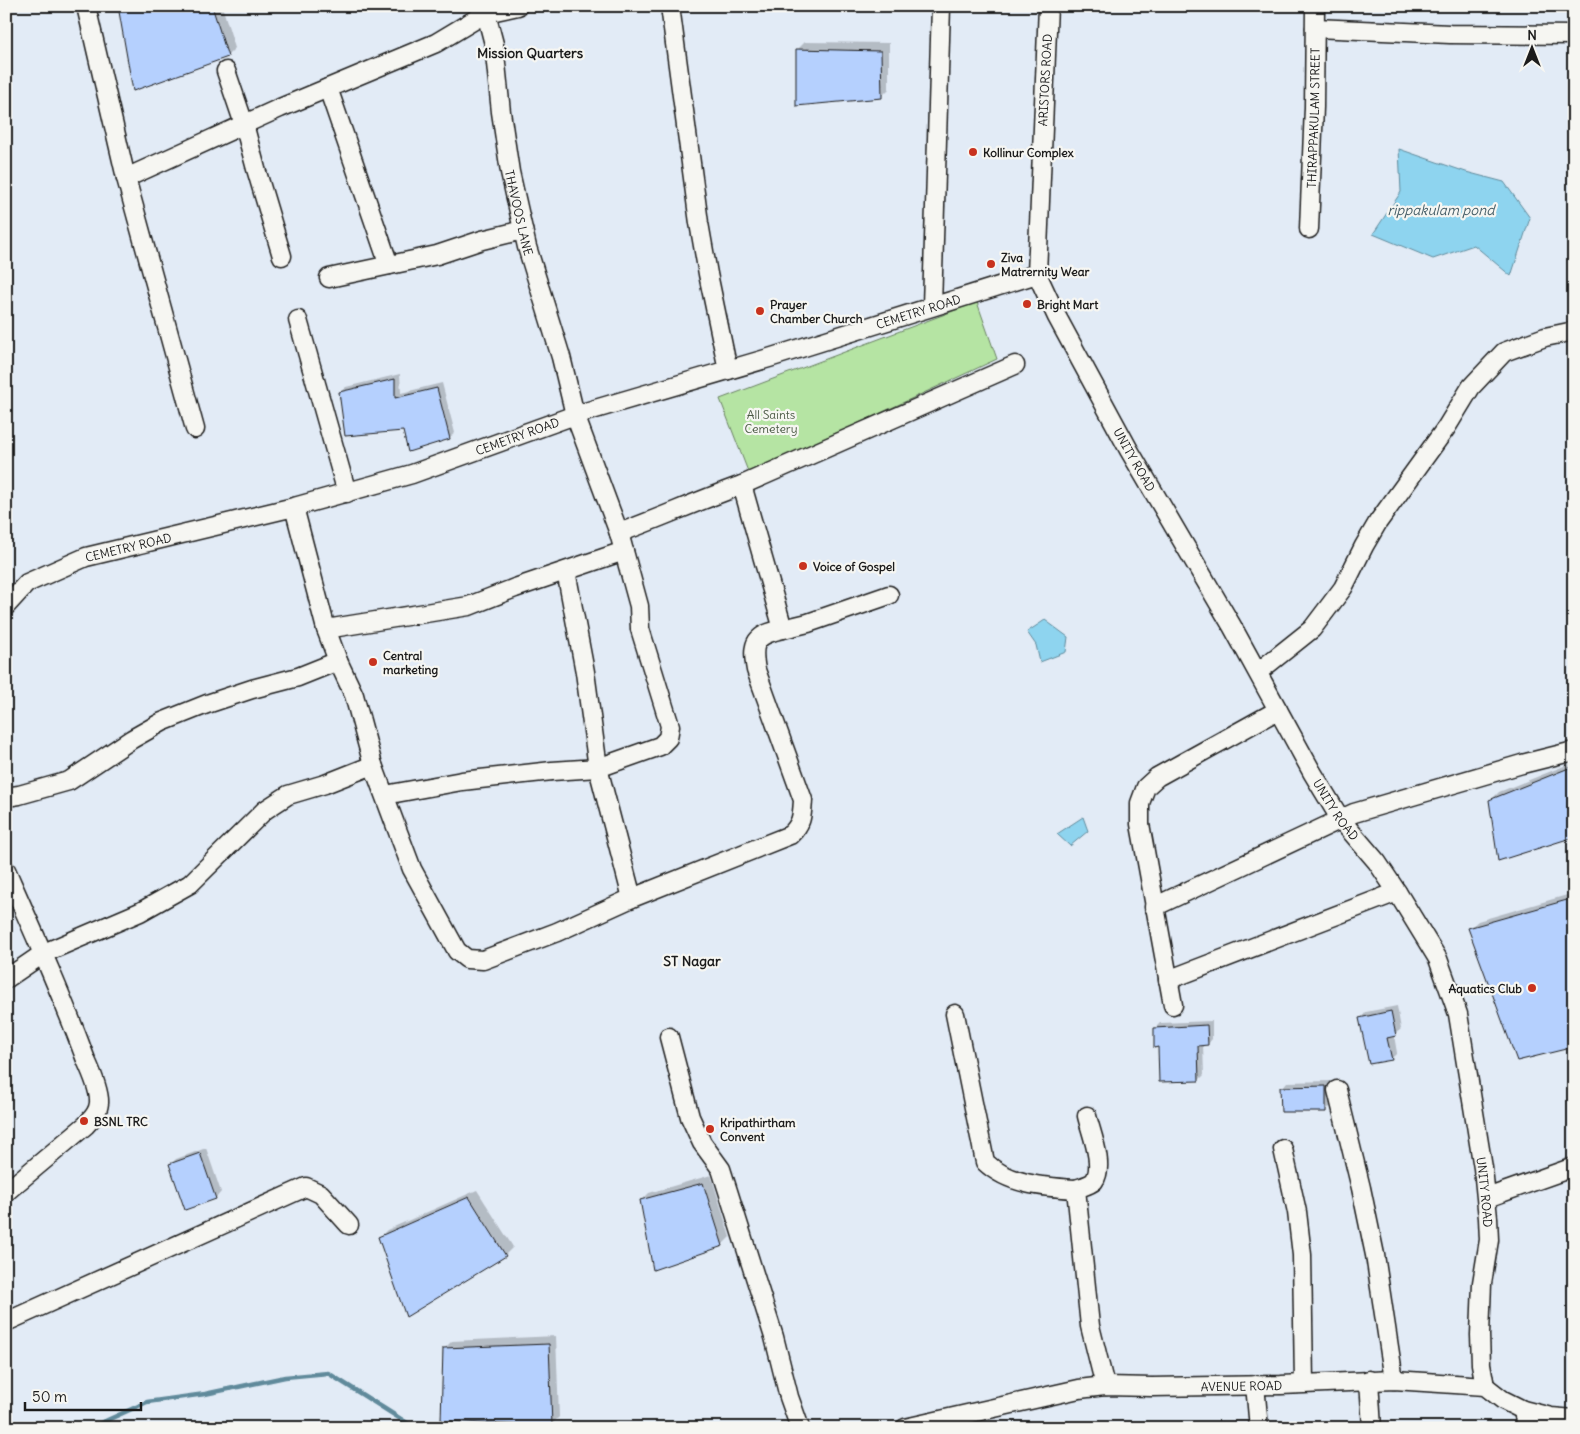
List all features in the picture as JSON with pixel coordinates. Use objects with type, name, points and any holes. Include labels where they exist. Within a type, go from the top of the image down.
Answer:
[{"type":"street","points":[[86,6],[126,178],[195,429]]},
{"type":"street","points":[[126,178],[244,124],[436,43],[485,10],[518,6]]},
{"type":"street","points":[[670,6],[699,223],[728,370]]},
{"type":"street","points":[[932,306],[940,6]]},
{"type":"street","name":"ARISTORS ROAD","points":[[1037,274],[1048,6]]},
{"type":"street","name":"THIRAPPAKULAM STREET","points":[[1309,230],[1315,6]]},
{"type":"street","name":"THAVOOS LANE","points":[[385,796],[462,781],[598,768],[660,746],[668,738],[670,726],[640,629],[639,606],[624,551],[575,415],[561,357],[523,230],[509,163],[494,44],[485,10]]},
{"type":"street","points":[[1315,28],[1450,34],[1574,35]]},
{"type":"street","points":[[226,71],[244,124],[282,256]]},
{"type":"street","points":[[328,88],[390,265]]},
{"type":"street","points":[[329,278],[438,255],[482,240],[523,230]]},
{"type":"street","name":"CEMETRY ROAD","points":[[6,606],[27,583],[86,557],[294,508],[412,474],[575,415],[728,370],[1037,274]]},
{"type":"street","name":"UNITY ROAD","points":[[1037,274],[1129,450],[1232,626],[1312,772],[1341,820],[1376,862],[1397,892],[1438,960],[1458,1014],[1486,1198],[1489,1240],[1482,1283],[1480,1335],[1481,1364],[1485,1386]]},
{"type":"street","points":[[298,320],[347,492]]},
{"type":"street","points":[[1258,672],[1312,629],[1343,588],[1378,522],[1446,428],[1471,387],[1504,352],[1546,337],[1574,331]]},
{"type":"street","points":[[618,533],[661,518],[703,499],[742,485],[1015,365]]},
{"type":"street","points":[[742,485],[783,629]]},
{"type":"street","points":[[294,508],[326,629],[338,662],[354,695],[373,765],[412,869],[457,951],[467,960],[483,960],[557,932],[632,898],[790,835],[799,826],[804,800],[756,670],[754,653],[757,640],[768,632],[808,623],[889,596]]},
{"type":"street","points":[[326,629],[469,606],[515,588],[624,551]]},
{"type":"street","points":[[566,571],[584,672],[598,768],[632,898]]},
{"type":"street","points":[[6,796],[19,796],[69,780],[162,722],[207,704],[252,689],[298,677],[338,662]]},
{"type":"street","points":[[1172,1005],[1140,824],[1140,803],[1146,787],[1157,777],[1278,710]]},
{"type":"street","points":[[1154,907],[1354,813],[1522,764],[1574,751]]},
{"type":"street","points":[[6,979],[44,953],[140,912],[190,884],[265,810],[288,795],[325,784],[373,765]]},
{"type":"street","points":[[6,870],[44,953],[93,1076],[99,1102],[96,1115],[86,1125],[6,1192]]},
{"type":"street","points":[[1168,980],[1397,892]]},
{"type":"street","points":[[955,1014],[985,1162],[995,1172],[1007,1177],[1048,1187],[1076,1189],[1092,1182],[1099,1171],[1098,1159],[1087,1116]]},
{"type":"street","points":[[669,1037],[690,1117],[702,1143],[721,1169],[774,1337],[789,1397],[800,1428]]},
{"type":"street","points":[[1337,1090],[1375,1255],[1394,1380]]},
{"type":"street","points":[[1283,1149],[1296,1212],[1302,1255],[1304,1383]]},
{"type":"street","points":[[1486,1198],[1574,1167]]},
{"type":"street","points":[[6,1322],[306,1187],[321,1194],[349,1225]]},
{"type":"street","points":[[1076,1189],[1090,1326],[1105,1386]]},
{"type":"street","points":[[1369,1380],[1372,1428]]},
{"type":"street","name":"AVENUE ROAD","points":[[905,1428],[945,1424],[1079,1389],[1105,1386],[1255,1385],[1394,1380],[1485,1386]]},
{"type":"street","points":[[1255,1385],[1259,1428]]},
{"type":"street","points":[[1485,1386],[1524,1419],[1551,1417],[1574,1419]]},
{"type":"green space","name":"All Saints Cemetery","points":[[977,302],[997,359],[749,474],[720,399]]},
{"type":"water","name":"rippakulam pond","points":[[1399,149],[1466,172],[1504,182],[1530,218],[1511,276],[1474,245],[1433,259],[1373,234],[1401,192]]},
{"type":"water","points":[[1045,620],[1068,637],[1066,652],[1040,662],[1036,645],[1027,632]]},
{"type":"water","points":[[1083,817],[1088,831],[1070,846],[1057,834]]},
{"type":"building","points":[[118,6],[212,6],[228,57],[133,91]]},
{"type":"building","points":[[796,49],[881,51],[882,98],[796,106]]},
{"type":"building","points":[[395,379],[395,398],[437,388],[450,439],[408,452],[403,431],[345,436],[339,392]]},
{"type":"building","points":[[1574,766],[1574,837],[1498,861],[1489,800]]},
{"type":"building","name":"Aquatics Club","points":[[1574,898],[1574,1047],[1517,1061],[1468,928]]},
{"type":"building","points":[[1391,1011],[1396,1036],[1387,1038],[1392,1060],[1369,1064],[1359,1018]]},
{"type":"building","points":[[1207,1025],[1208,1045],[1198,1046],[1199,1081],[1159,1082],[1158,1047],[1154,1048],[1154,1028]]},
{"type":"building","points":[[1326,1086],[1326,1112],[1281,1112],[1280,1087]]},
{"type":"building","points":[[200,1153],[216,1199],[185,1210],[169,1164]]},
{"type":"building","points":[[703,1183],[723,1246],[653,1270],[640,1200]]},
{"type":"building","points":[[469,1197],[506,1256],[406,1317],[378,1237]]},
{"type":"building","points":[[549,1344],[552,1426],[441,1421],[443,1348]]},
{"type":"waterway","points":[[90,1428],[147,1402],[205,1394],[285,1377],[328,1373],[415,1428]]},
{"type":"place","name":"Kollinur Complex","points":[[973,152]]},
{"type":"place","name":"Ziva Matrernity Wear","points":[[991,264]]},
{"type":"place","name":"Bright Mart","points":[[1027,304]]},
{"type":"place","name":"Prayer Chamber Church","points":[[760,311]]},
{"type":"place","name":"Voice of Gospel","points":[[803,566]]},
{"type":"place","name":"Central marketing","points":[[373,662]]},
{"type":"place","name":"Aquatics Club","points":[[1532,988]]},
{"type":"place","name":"BSNL TRC","points":[[84,1121]]},
{"type":"place","name":"Kripathirtham Convent","points":[[710,1129]]},
{"type":"district","name":"Mission Quarters","points":[[530,53]]},
{"type":"district","name":"ST Nagar","points":[[692,961]]}]
